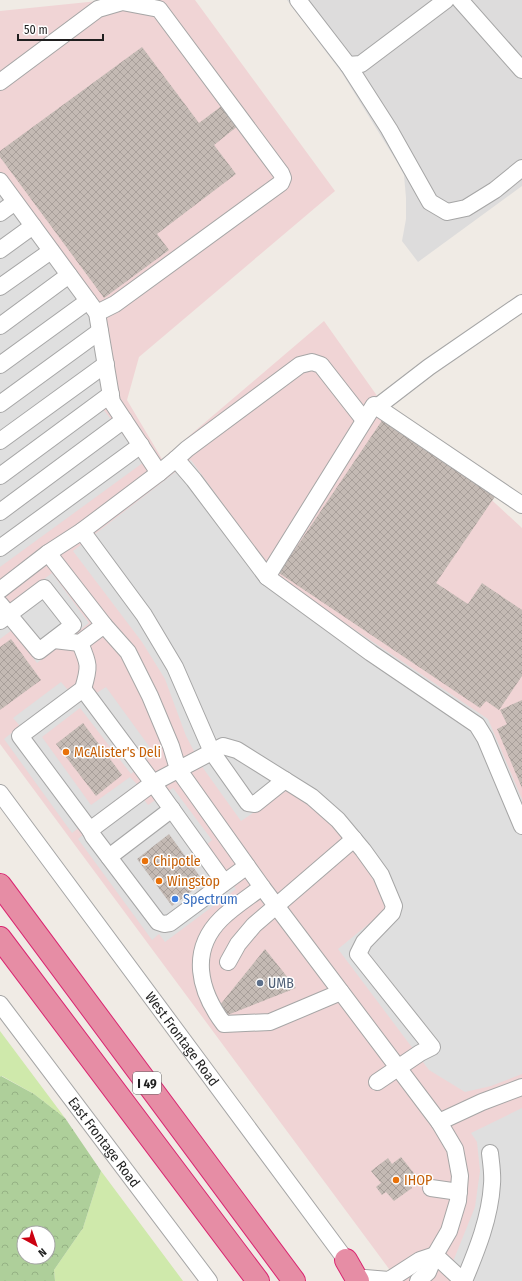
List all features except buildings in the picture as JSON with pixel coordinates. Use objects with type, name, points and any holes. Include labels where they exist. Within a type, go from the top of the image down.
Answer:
[{"type":"highway","name":"I 49","points":[[0,885],[294,1281]]},
{"type":"highway","name":"I 49","points":[[0,938],[258,1281]]},
{"type":"highway","points":[[346,1260],[363,1280]]},
{"type":"street","points":[[298,0],[348,65],[389,129],[430,202],[447,212],[466,208],[495,190],[522,168]]},
{"type":"street","points":[[348,65],[361,64],[446,0]]},
{"type":"street","points":[[460,0],[522,70]]},
{"type":"street","points":[[0,82],[98,10],[122,2],[159,9],[281,173],[283,178],[280,183],[115,304],[93,307],[0,365]]},
{"type":"street","points":[[0,181],[93,307],[100,331],[112,402],[159,473]]},
{"type":"street","points":[[0,213],[15,202]]},
{"type":"street","points":[[0,250],[33,226]]},
{"type":"street","points":[[0,287],[52,251]]},
{"type":"street","points":[[0,326],[69,275]]},
{"type":"street","points":[[267,577],[374,405],[376,406],[522,302]]},
{"type":"street","points":[[0,404],[100,331]]},
{"type":"street","points":[[0,590],[48,553],[82,531],[159,473],[187,449],[300,365],[312,362],[321,365],[364,420]]},
{"type":"street","points":[[0,441],[106,364]]},
{"type":"street","points":[[0,476],[111,394]]},
{"type":"street","points":[[376,406],[522,505]]},
{"type":"street","points":[[0,512],[124,420]]},
{"type":"street","points":[[0,548],[140,445]]},
{"type":"street","points":[[176,459],[194,480],[267,577],[371,653],[477,725],[485,738],[522,826]]},
{"type":"street","points":[[82,531],[144,615],[175,667],[212,752],[248,803],[255,804],[285,780]]},
{"type":"street","points":[[48,553],[104,625],[128,652],[150,696],[171,746],[178,769],[262,887],[439,1122],[455,1150],[460,1176],[458,1201],[449,1231],[435,1255],[428,1272],[418,1281]]},
{"type":"street","points":[[44,588],[73,625],[39,651],[3,613],[44,588]]},
{"type":"street","points":[[54,640],[80,643],[104,625]]},
{"type":"street","points":[[80,643],[88,661],[88,671],[83,689],[20,736],[93,836],[158,922],[164,924],[170,923],[247,866]]},
{"type":"street","points":[[83,689],[224,882]]},
{"type":"street","points":[[90,830],[153,783],[223,746],[237,750],[312,797],[338,820],[381,875],[394,906],[392,913],[364,942],[358,954],[432,1047],[420,1053],[377,1082]]},
{"type":"street","name":"West Frontage Road","points":[[0,793],[346,1260]]},
{"type":"street","points":[[109,857],[172,809]]},
{"type":"street","points":[[228,962],[238,944],[254,925],[277,907],[354,839]]},
{"type":"street","points":[[262,887],[221,918],[210,933],[202,950],[200,970],[206,992],[213,1009],[224,1024],[270,1022],[341,992]]},
{"type":"street","name":"East Frontage Road","points":[[0,1004],[208,1281]]},
{"type":"street","points":[[439,1122],[482,1102],[522,1086]]},
{"type":"street","points":[[435,1255],[464,1281],[478,1249],[488,1216],[492,1184],[490,1153]]},
{"type":"street","points":[[431,1188],[459,1192]]},
{"type":"street","points":[[363,1280],[389,1280],[420,1260],[435,1255]]},
{"type":"shaded area","points":[[108,0],[195,0],[335,191],[139,357],[127,400],[162,459],[324,321],[385,407],[405,420],[522,528],[522,1281],[398,1281],[0,744],[0,11]]},
{"type":"shaded area","points":[[287,0],[522,0],[522,186],[418,262],[402,241],[406,219],[404,175],[342,73]]},
{"type":"shaded area","points":[[0,191],[94,318],[103,409],[144,462],[0,567]]},
{"type":"shaded area","points":[[191,460],[276,577],[488,719],[522,799],[522,1074],[491,1086],[465,1092],[429,1070],[338,949],[387,909],[385,901],[354,849],[323,813],[289,789],[241,821],[203,768],[186,736],[165,679],[142,642],[73,551]]},
{"type":"shaded area","points":[[52,573],[89,623],[37,663],[12,630],[0,639],[0,612]]},
{"type":"shaded area","points":[[80,681],[92,696],[106,687],[154,753],[131,774],[80,708],[42,737],[91,805],[130,777],[137,784],[72,833],[4,739],[20,726],[13,718],[61,682],[68,690]]},
{"type":"shaded area","points":[[173,788],[212,840],[204,847],[236,889],[165,942],[159,934],[152,940],[78,839],[85,833],[143,798],[148,805]]},
{"type":"shaded area","points":[[522,1108],[522,1281],[450,1281],[454,1259],[475,1207],[480,1171],[477,1142],[471,1133]]},
{"type":"green space","points":[[0,1031],[65,1118],[34,1094],[2,1076],[0,1077]]},
{"type":"green space","points":[[1,1076],[34,1094],[65,1118],[101,1171],[83,1228],[54,1270],[55,1281],[0,1281]]},
{"type":"green space","points":[[101,1171],[183,1281],[55,1281],[54,1270],[83,1228]]},
{"type":"place","name":"McAlister's Deli","points":[[66,752]]},
{"type":"place","name":"Chipotle","points":[[145,861]]},
{"type":"place","name":"Wingstop","points":[[159,881]]},
{"type":"place","name":"Spectrum","points":[[175,899]]},
{"type":"place","name":"UMB","points":[[260,983]]},
{"type":"place","name":"IHOP","points":[[396,1180]]}]
